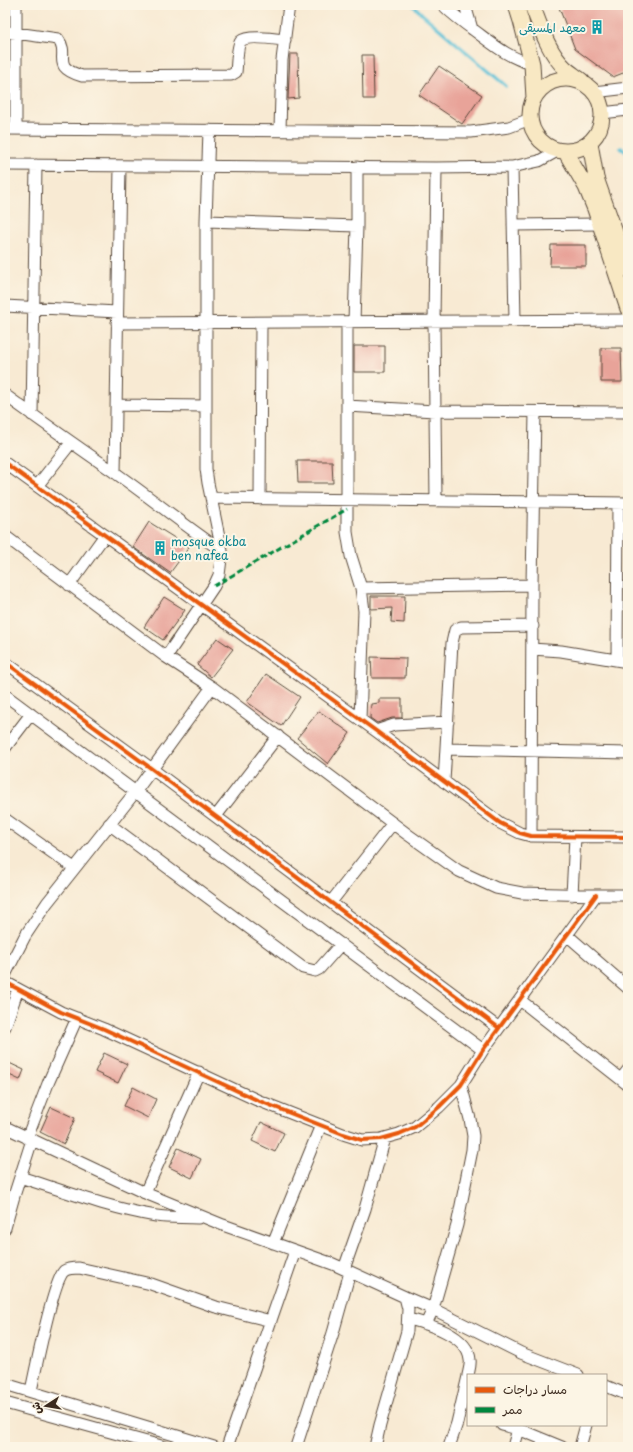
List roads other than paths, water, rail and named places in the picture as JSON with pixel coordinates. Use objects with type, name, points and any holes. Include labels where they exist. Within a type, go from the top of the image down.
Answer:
[{"type":"street","points":[[16,5],[16,129]]},
{"type":"street","points":[[280,130],[280,86],[289,5]]},
{"type":"street","points":[[444,5],[472,29],[505,53],[520,61],[532,64]]},
{"type":"street","points":[[465,5],[472,29]]},
{"type":"street","points":[[516,5],[532,64],[534,98],[530,120],[540,140],[549,147],[562,151],[570,151],[590,143],[597,135],[601,124],[602,113],[600,102],[590,88],[566,69],[559,61],[552,51],[532,5]]},
{"type":"street","points":[[5,32],[58,39],[62,45],[62,62],[64,67],[71,73],[82,76],[231,75],[236,72],[239,45],[242,40],[247,38],[285,40]]},
{"type":"street","points":[[534,98],[542,88],[551,82],[563,79],[575,79],[590,88],[628,88]]},
{"type":"street","points":[[602,113],[628,110]]},
{"type":"street","points":[[5,129],[471,132],[509,127],[530,120]]},
{"type":"street","points":[[166,657],[202,605],[220,575],[222,551],[206,469],[206,221],[209,130]]},
{"type":"street","points":[[590,143],[596,178],[628,269]]},
{"type":"street","points":[[5,165],[436,168],[512,167],[538,161],[562,151]]},
{"type":"street","points":[[562,151],[586,187],[628,309]]},
{"type":"street","points":[[32,415],[36,165]]},
{"type":"street","points":[[115,473],[120,166]]},
{"type":"street","points":[[357,167],[357,226],[350,322],[347,406],[347,532],[348,545],[361,588],[364,611],[360,719]]},
{"type":"street","points":[[512,167],[515,321]]},
{"type":"street","points":[[436,168],[434,322],[436,501]]},
{"type":"street","points":[[206,221],[357,226]]},
{"type":"street","points":[[513,225],[600,224]]},
{"type":"street","points":[[5,306],[117,312]]},
{"type":"street","points":[[117,323],[628,320]]},
{"type":"street","points":[[260,499],[261,322]]},
{"type":"street","points":[[5,395],[222,551]]},
{"type":"street","points":[[116,405],[206,406]]},
{"type":"street","points":[[347,406],[435,411],[628,412]]},
{"type":"street","points":[[531,836],[532,585],[536,412]]},
{"type":"street","points":[[37,486],[71,443]]},
{"type":"street","points":[[5,463],[360,719],[500,823],[520,833],[531,836],[628,837]]},
{"type":"street","points":[[211,498],[623,503],[623,589],[617,660]]},
{"type":"street","points":[[69,585],[105,535]]},
{"type":"street","points":[[5,536],[166,657],[212,687],[459,871],[496,888],[522,893],[628,895]]},
{"type":"street","points":[[361,588],[532,585]]},
{"type":"street","points":[[444,782],[452,643],[455,630],[461,627],[533,626]]},
{"type":"street","points":[[532,649],[561,651],[628,662]]},
{"type":"street","points":[[5,662],[152,768],[499,1028]]},
{"type":"street","points":[[5,975],[25,936],[47,903],[136,791],[212,687]]},
{"type":"street","points":[[5,695],[483,1050]]},
{"type":"street","points":[[5,748],[31,714]]},
{"type":"street","points":[[376,731],[394,725],[448,722]]},
{"type":"street","points":[[216,816],[278,736]]},
{"type":"street","points":[[447,749],[628,753]]},
{"type":"street","points":[[5,819],[74,868]]},
{"type":"street","points":[[331,902],[393,823]]},
{"type":"street","points":[[109,824],[303,968],[314,971],[319,969],[341,944]]},
{"type":"street","points":[[572,895],[575,836]]},
{"type":"street","points":[[5,982],[61,1012],[104,1029],[257,1100],[362,1140],[385,1138],[415,1127],[439,1107],[461,1085],[483,1050],[596,895]]},
{"type":"street","points":[[567,935],[628,988]]},
{"type":"street","points":[[5,1027],[18,989]]},
{"type":"street","points":[[520,1000],[624,1082],[628,1070]]},
{"type":"street","points":[[5,1228],[30,1139],[49,1082],[76,1018]]},
{"type":"street","points":[[145,1192],[199,1072]]},
{"type":"street","points":[[426,1324],[433,1309],[457,1225],[472,1150],[473,1136],[461,1085]]},
{"type":"street","points":[[273,1243],[321,1125]]},
{"type":"street","points":[[5,1127],[205,1218],[333,1264],[433,1309],[521,1353],[575,1374]]},
{"type":"street","points":[[296,1447],[333,1333],[347,1271],[385,1138]]},
{"type":"street","points":[[20,1178],[91,1200],[137,1212],[157,1216],[205,1218]]},
{"type":"street","points":[[228,1447],[296,1251]]},
{"type":"street","points":[[31,1391],[52,1302],[60,1277],[69,1269],[79,1268],[151,1284],[216,1308],[271,1321]]},
{"type":"street","points":[[375,1447],[407,1331],[409,1319],[405,1297]]},
{"type":"street","points":[[409,1319],[449,1333],[467,1350],[470,1359],[468,1374]]},
{"type":"street","points":[[5,1384],[214,1447]]},
{"type":"street","points":[[449,1447],[464,1414],[467,1386]]},
{"type":"street","points":[[607,1386],[628,1395]]},
{"type":"street","points":[[5,1403],[165,1447]]},
{"type":"street","points":[[506,1426],[518,1429],[562,1447]]},
{"type":"street","points":[[580,1447],[586,1426]]},
{"type":"street","points":[[513,1447],[518,1429]]},
{"type":"street","points":[[172,1447],[175,1435]]},
{"type":"waterway","points":[[413,5],[506,86]]},
{"type":"waterway","points":[[621,148],[628,153]]},
{"type":"place","name":"معهد المسيقى","points":[[597,27]]},
{"type":"place","name":"mosque okba ben nafea","points":[[160,548]]}]
